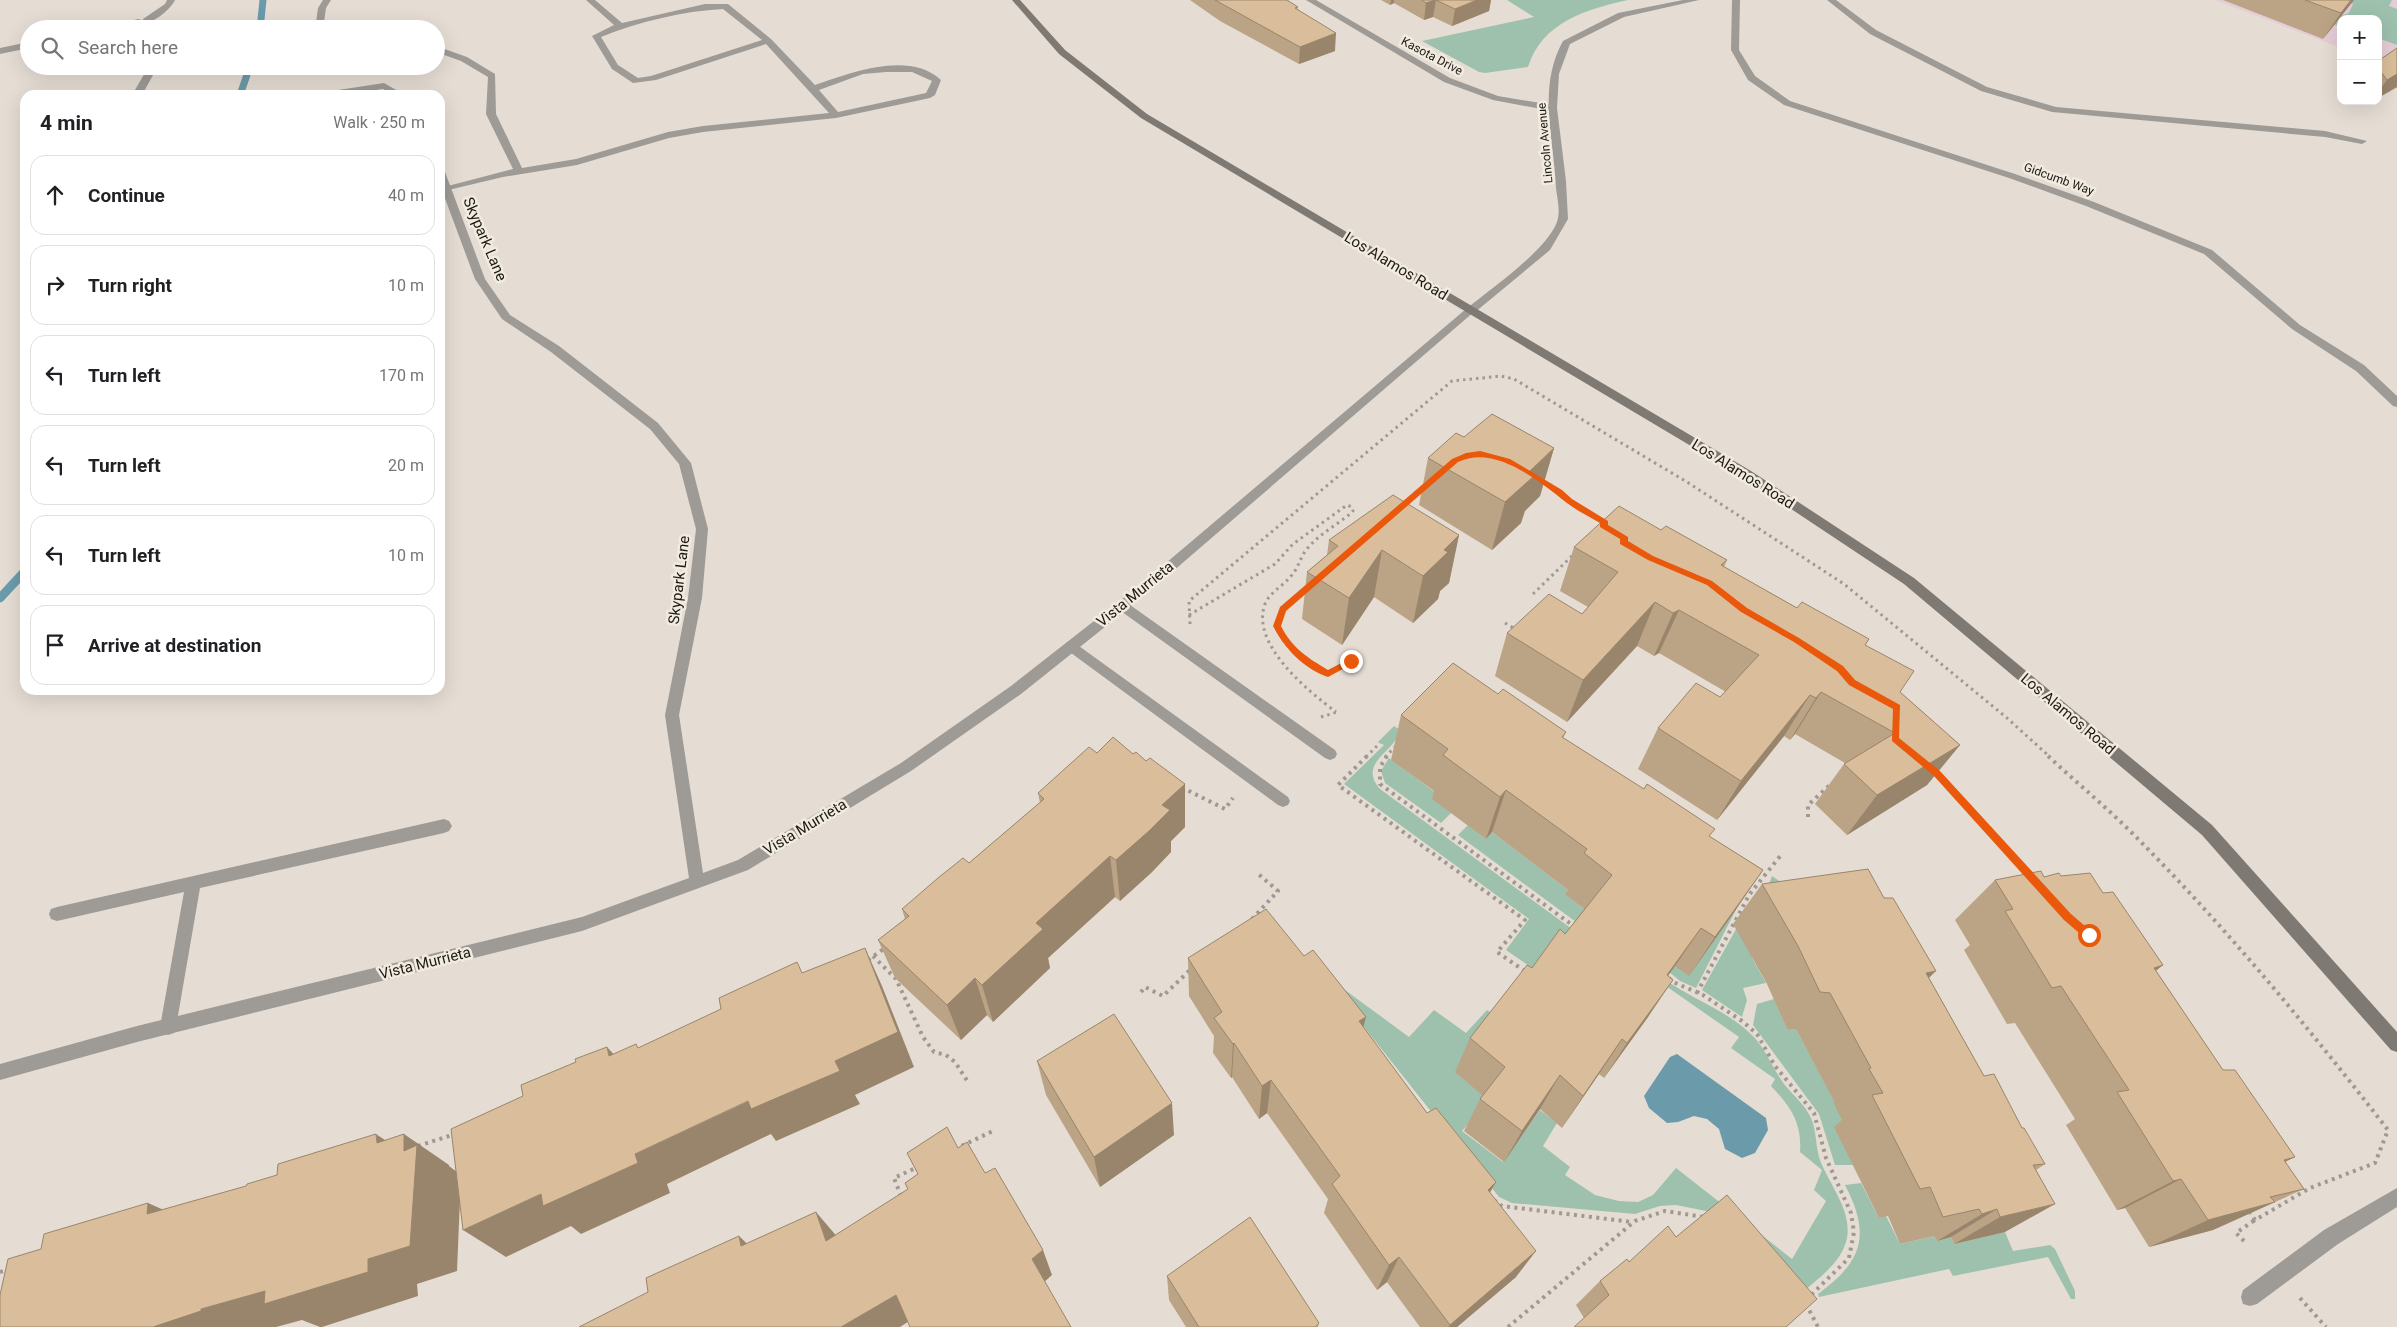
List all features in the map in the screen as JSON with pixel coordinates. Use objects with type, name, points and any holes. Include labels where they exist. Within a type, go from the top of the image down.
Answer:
[{"type":"main road","name":"Los Alamos Road","points":[[1016,0],[1062,52],[1144,116],[1747,474],[1909,581],[2207,830],[2397,1044]]},
{"type":"street","points":[[147,20],[169,5],[172,0]]},
{"type":"street","points":[[320,20],[322,8],[327,0]]},
{"type":"street","points":[[590,0],[620,26]]},
{"type":"street","name":"Kasota Drive","points":[[1310,0],[1447,80],[1496,98],[1552,108]]},
{"type":"street","name":"Lincoln Avenue","points":[[1470,311],[1546,248],[1562,219],[1561,181],[1552,108],[1554,74],[1566,43],[1621,15],[1695,0]]},
{"type":"street","name":"Gidcumb Way","points":[[1736,0],[1736,50],[1751,78],[1787,103],[2012,176],[2090,204],[2208,252],[2296,327],[2360,368],[2397,403]]},
{"type":"street","points":[[1831,0],[1873,32],[1984,89],[2054,110],[2326,134],[2362,141]]},
{"type":"street","points":[[768,42],[653,78],[636,80],[614,67],[596,36],[620,26],[705,7],[725,6],[768,42],[836,115]]},
{"type":"street","points":[[0,51],[20,47]]},
{"type":"street","points":[[445,52],[464,59],[492,76],[491,114],[519,171]]},
{"type":"street","points":[[446,189],[519,171],[576,162],[668,135],[703,129],[836,115],[930,95],[937,80],[914,69],[886,69],[862,72],[814,90]]},
{"type":"street","points":[[140,90],[149,75]]},
{"type":"street","points":[[358,90],[384,86],[391,90]]},
{"type":"street","name":"Skypark Lane","points":[[445,186],[480,279],[506,317],[555,349],[654,426],[685,463],[702,530],[695,598],[672,714],[697,882]]},
{"type":"street","name":"Vista Murrieta","points":[[0,1072],[168,1027],[582,924],[742,865],[906,767],[1016,690],[1123,605],[1470,311]]},
{"type":"street","points":[[1123,605],[1330,754]]},
{"type":"street","points":[[1072,646],[1283,801]]},
{"type":"street","points":[[57,914],[444,826]]},
{"type":"street","points":[[168,1027],[193,883]]},
{"type":"street","points":[[2250,1297],[2331,1237],[2397,1197]]},
{"type":"path","points":[[1198,631],[1190,625],[1189,600],[1452,380],[1501,376],[1514,379],[1687,482],[1851,590],[1926,650],[2007,718],[2132,833],[2247,957],[2318,1040],[2388,1130],[2375,1163],[2310,1188],[2255,1220],[2236,1233],[2244,1241]]},
{"type":"path","points":[[1537,478],[1605,522],[1603,525]]},
{"type":"path","points":[[1403,505],[1433,480]]},
{"type":"path","points":[[1189,615],[1275,564],[1293,544],[1347,505],[1352,507],[1353,509],[1350,514],[1306,549],[1292,575],[1265,603],[1261,617],[1265,635],[1277,655],[1317,699],[1337,712],[1313,717]]},
{"type":"path","points":[[1533,594],[1580,549]]},
{"type":"path","points":[[1310,585],[1283,609],[1278,621],[1280,633],[1290,648],[1328,674],[1351,661]]},
{"type":"path","points":[[1504,623],[1520,633]]},
{"type":"path","points":[[1399,742],[1382,760],[1378,775],[1380,784],[1578,928]]},
{"type":"path","points":[[1380,743],[1338,785],[1524,920],[1497,952],[1530,976]]},
{"type":"path","points":[[1930,768],[2035,881]]},
{"type":"path","points":[[1808,818],[1808,804],[1834,781]]},
{"type":"path","points":[[1177,796],[1185,789],[1225,809],[1233,798]]},
{"type":"path","points":[[1697,993],[1749,895],[1781,855]]},
{"type":"path","points":[[1247,924],[1278,891],[1256,872]]},
{"type":"path","points":[[863,962],[888,946]]},
{"type":"path","points":[[873,956],[896,979],[923,1036],[934,1052],[945,1054],[953,1061],[964,1072],[968,1082]]},
{"type":"path","points":[[1141,992],[1145,987],[1163,996],[1191,969],[1198,975]]},
{"type":"path","points":[[1517,978],[1523,970]]},
{"type":"path","points":[[1662,973],[1673,982],[1697,993],[1742,1021],[1757,1034],[1775,1066],[1814,1113],[1826,1158],[1852,1213],[1854,1232],[1849,1258],[1804,1301],[1818,1327]]},
{"type":"path","points":[[947,1153],[993,1131]]},
{"type":"path","points":[[416,1147],[460,1132]]},
{"type":"path","points":[[903,1202],[894,1178],[920,1166]]},
{"type":"path","points":[[1488,1193],[1502,1206],[1574,1213],[1633,1222]]},
{"type":"path","points":[[2246,1207],[2255,1220]]},
{"type":"path","points":[[1508,1327],[1633,1222],[1665,1211],[1711,1218]]},
{"type":"path","points":[[0,1272],[18,1267]]},
{"type":"path","points":[[2300,1298],[2326,1327]]},
{"type":"shaded area","points":[[2215,0],[2397,0],[2397,69],[2382,63],[2382,15],[2337,15],[2337,46]]},
{"type":"green space","points":[[1507,0],[1628,0],[1582,13],[1555,28],[1535,52],[1528,67],[1485,73],[1479,72],[1422,41],[1534,17]]},
{"type":"green space","points":[[2344,0],[2392,0],[2389,6],[2397,9],[2397,45],[2382,39],[2382,15],[2344,15],[2349,13],[2353,4]]},
{"type":"green space","points":[[2337,16],[2337,26],[2317,18]]},
{"type":"green space","points":[[1394,726],[1400,730],[1397,738],[1375,765],[1373,772],[1374,780],[1380,789],[1594,945],[1538,972],[1506,950],[1529,919],[1344,784],[1384,745],[1378,742]]},
{"type":"green space","points":[[1389,758],[1436,793],[1451,813],[1441,823],[1385,783],[1381,771]]},
{"type":"green space","points":[[1468,825],[1486,839],[1492,832],[1568,890],[1566,894],[1586,911],[1576,922],[1458,835]]},
{"type":"green space","points":[[1772,876],[1811,903],[1752,958],[1766,983],[1743,988],[1747,1000],[1742,1017],[1702,990],[1755,895],[1769,884]]},
{"type":"green space","points":[[1745,892],[1696,988],[1680,981],[1668,971]]},
{"type":"green space","points":[[1664,979],[1732,1019],[1753,1036],[1782,1081],[1804,1106],[1810,1116],[1814,1126],[1820,1160],[1843,1207],[1848,1228],[1847,1238],[1841,1254],[1824,1274],[1803,1292],[1711,1212],[1676,1205],[1660,1206],[1635,1214],[1512,1203],[1499,1197],[1360,1022],[1345,990],[1409,1037],[1434,1010],[1466,1033],[1487,1010],[1498,1017],[1488,1101],[1462,1131],[1503,1162],[1540,1110],[1557,1123],[1543,1146],[1570,1167],[1565,1175],[1595,1195],[1619,1201],[1638,1202],[1653,1195],[1676,1168],[1792,1259],[1826,1201],[1814,1190],[1822,1170],[1800,1152],[1797,1124],[1789,1108],[1771,1086],[1775,1079],[1731,1048],[1739,1037],[1663,984]]},
{"type":"green space","points":[[1774,999],[1787,1029],[1796,1029],[1823,1079],[1830,1078],[1845,1125],[1853,1165],[1835,1165],[1819,1114],[1753,1025],[1757,1004]]},
{"type":"green space","points":[[1861,1183],[1879,1218],[1886,1216],[1900,1244],[1934,1236],[1937,1241],[1951,1237],[1954,1244],[2005,1232],[2013,1251],[2050,1245],[2055,1249],[2075,1291],[2075,1299],[2071,1299],[2048,1257],[1953,1276],[1949,1269],[1819,1297],[1818,1294],[1845,1270],[1858,1246],[1860,1233],[1858,1218],[1845,1185]]},
{"type":"water","points":[[1677,1054],[1766,1118],[1768,1130],[1755,1153],[1742,1158],[1725,1149],[1719,1129],[1707,1119],[1694,1116],[1678,1122],[1667,1123],[1649,1108],[1644,1096],[1670,1057]]},
{"type":"building","points":[[1215,0],[1287,0],[1298,7],[1295,8],[1336,33],[1300,47]]},
{"type":"building","points":[[1422,0],[1435,0],[1426,3]]},
{"type":"building","points":[[1436,0],[1477,0],[1455,9]]},
{"type":"building","points":[[2305,0],[2351,0],[2341,13]]},
{"type":"building","points":[[2397,48],[2397,74],[2387,80],[2382,73],[2382,58]]},
{"type":"building","points":[[1492,414],[1554,448],[1529,472],[1534,476],[1505,502],[1428,458],[1456,433],[1464,437]]},
{"type":"building","points":[[1393,495],[1459,535],[1444,550],[1448,552],[1423,576],[1382,550],[1349,598],[1307,572],[1338,546],[1329,540]]},
{"type":"building","points":[[1619,506],[1661,530],[1666,526],[1727,560],[1721,565],[1797,608],[1802,602],[1869,639],[1865,645],[1914,671],[1900,692],[1960,745],[1877,795],[1844,764],[1895,733],[1821,692],[1816,698],[1810,695],[1741,781],[1658,728],[1696,683],[1720,697],[1759,655],[1679,610],[1673,613],[1655,602],[1583,680],[1507,633],[1549,594],[1582,614],[1618,572],[1574,547]]},
{"type":"building","points":[[1453,663],[1498,694],[1503,689],[1566,732],[1562,737],[1644,789],[1647,784],[1715,829],[1709,836],[1763,870],[1715,937],[1701,928],[1667,975],[1673,980],[1627,1043],[1622,1039],[1583,1096],[1560,1075],[1522,1131],[1480,1099],[1505,1067],[1470,1038],[1527,965],[1532,968],[1560,929],[1565,934],[1612,875],[1584,853],[1587,849],[1506,790],[1500,797],[1443,755],[1448,749],[1401,715]]},
{"type":"building","points":[[1113,737],[1133,754],[1136,752],[1146,761],[1150,758],[1185,784],[1162,805],[1170,810],[1116,860],[1110,856],[1036,923],[1043,929],[982,985],[975,978],[947,1005],[878,940],[909,916],[902,909],[938,878],[963,858],[969,863],[1044,799],[1038,793],[1089,747],[1097,753]]},
{"type":"building","points":[[1868,869],[1884,898],[1893,898],[1936,971],[1926,973],[1984,1076],[1994,1074],[2022,1128],[2024,1128],[2045,1164],[2033,1165],[2055,1204],[2000,1217],[1997,1209],[1982,1214],[1979,1209],[1943,1217],[1930,1187],[1920,1189],[1872,1095],[1883,1093],[1869,1069],[1871,1068],[1830,993],[1820,992],[1798,946],[1762,884]]},
{"type":"building","points":[[2041,871],[2044,877],[2059,873],[2061,876],[2090,873],[2103,893],[2113,892],[2163,965],[2154,968],[2223,1070],[2235,1070],[2295,1157],[2284,1160],[2304,1189],[2270,1197],[2275,1202],[2208,1220],[2181,1179],[2173,1181],[2117,1092],[2129,1090],[2061,986],[2052,988],[2005,911],[2013,909],[1995,880]]},
{"type":"building","points":[[1266,909],[1304,956],[1313,950],[1366,1017],[1359,1021],[1427,1113],[1436,1108],[1496,1182],[1488,1190],[1536,1251],[1450,1325],[1399,1257],[1389,1265],[1332,1184],[1340,1176],[1271,1080],[1262,1086],[1234,1043],[1214,1018],[1222,1012],[1188,958]]},
{"type":"building","points":[[865,948],[898,1032],[835,1061],[840,1071],[751,1109],[748,1101],[635,1154],[638,1163],[543,1206],[541,1194],[463,1230],[451,1129],[523,1096],[521,1085],[576,1062],[575,1059],[607,1047],[609,1056],[636,1044],[638,1048],[721,1009],[719,998],[797,962],[802,973]]},
{"type":"building","points":[[1114,1014],[1172,1103],[1094,1157],[1037,1061]]},
{"type":"building","points":[[947,1127],[958,1148],[967,1142],[985,1173],[995,1168],[1043,1250],[1032,1259],[1071,1327],[910,1327],[896,1295],[841,1327],[579,1327],[648,1292],[646,1278],[739,1236],[741,1246],[816,1212],[826,1241],[908,1189],[905,1183],[918,1174],[907,1153]]},
{"type":"building","points":[[376,1134],[377,1143],[404,1134],[404,1151],[417,1145],[410,1246],[368,1259],[368,1272],[264,1304],[265,1291],[201,1309],[201,1311],[153,1327],[0,1327],[0,1295],[8,1259],[41,1249],[44,1234],[148,1203],[147,1214],[246,1186],[247,1184],[277,1175],[278,1164]]},
{"type":"building","points":[[1727,1195],[1817,1299],[1786,1327],[1574,1327],[1609,1295],[1600,1281],[1627,1259],[1629,1262],[1668,1226],[1676,1237]]},
{"type":"building","points":[[1250,1217],[1319,1323],[1315,1327],[1199,1327],[1167,1276]]},
{"type":"waterway","points":[[261,20],[263,0]]},
{"type":"waterway","points":[[242,90],[247,75]]},
{"type":"waterway","points":[[0,598],[20,576]]},
{"type":"route","points":[[1351,661],[1328,674],[1296,654],[1284,641],[1277,626],[1283,609],[1455,460],[1466,455],[1480,453],[1508,461],[1605,522],[1603,525],[1625,539],[1623,542],[1650,558],[1685,570],[1718,588],[1744,610],[1797,640],[1840,668],[1852,682],[1897,707],[1895,739],[1937,773],[2068,917],[2089,935]]}]
